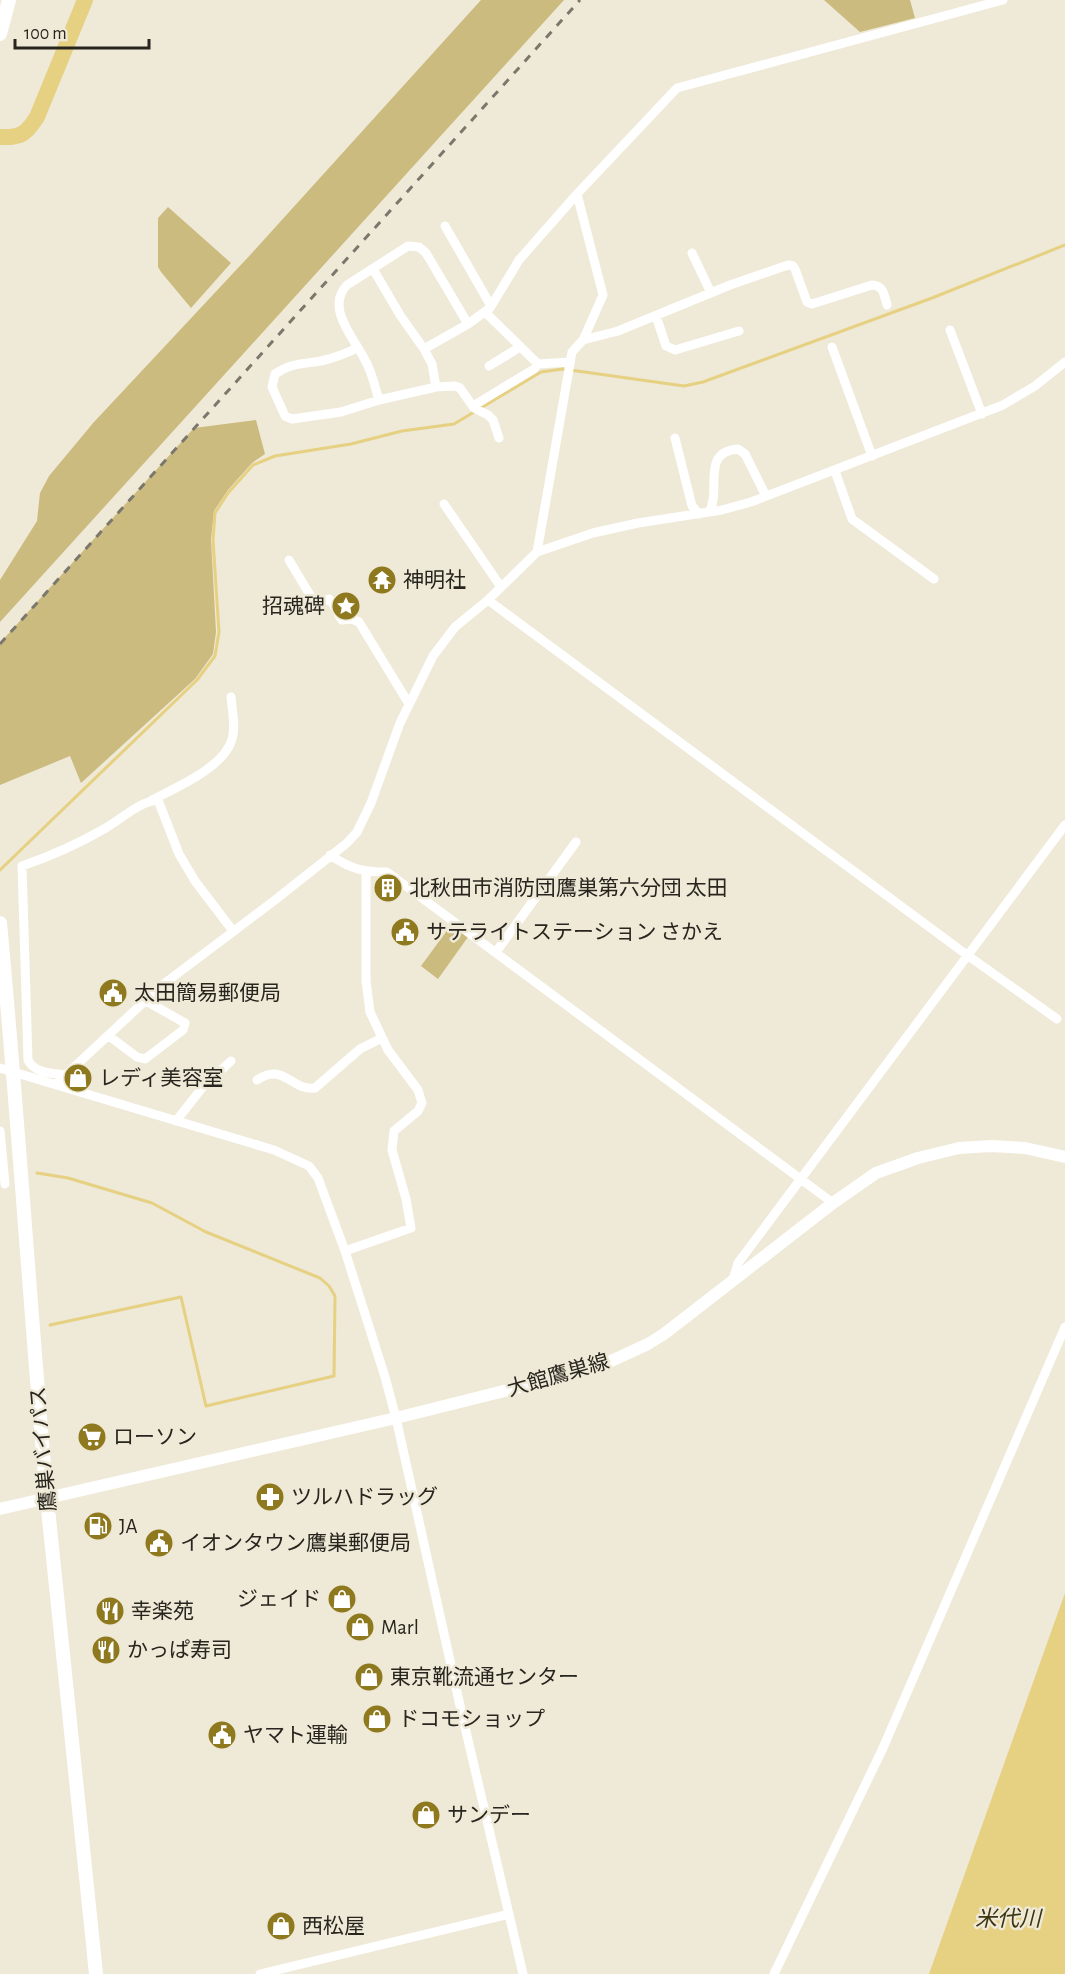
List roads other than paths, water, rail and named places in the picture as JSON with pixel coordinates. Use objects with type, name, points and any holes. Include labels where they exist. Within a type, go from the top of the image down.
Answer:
[{"type":"highway","points":[[0,34],[9,0]]},
{"type":"highway","name":"鷹巣バイパス","points":[[0,923],[47,1499],[96,1974]]},
{"type":"main road","name":"大館鷹巣線","points":[[0,1509],[396,1418],[596,1368],[664,1334],[833,1203],[876,1173],[918,1158],[959,1148],[991,1146],[1025,1148],[1065,1156]]},
{"type":"street","points":[[424,349],[468,324],[488,309],[519,260],[577,194],[677,88],[1003,0]]},
{"type":"street","points":[[537,552],[572,352],[583,340],[603,295],[577,194]]},
{"type":"street","points":[[445,226],[488,309],[520,346],[538,364],[569,369]]},
{"type":"street","points":[[379,400],[367,364],[340,311],[338,300],[340,292],[347,285],[408,246],[419,248],[426,253],[468,324]]},
{"type":"street","points":[[693,253],[711,293]]},
{"type":"street","points":[[583,340],[618,331],[788,265],[794,266],[807,302],[812,304],[872,285],[881,288],[887,305]]},
{"type":"street","points":[[373,269],[400,315],[424,349],[432,364],[436,387]]},
{"type":"street","points":[[656,316],[666,346],[675,350],[739,331]]},
{"type":"street","points":[[950,330],[982,414]]},
{"type":"street","points":[[489,366],[520,346]]},
{"type":"street","points":[[832,347],[872,456]]},
{"type":"street","points":[[357,348],[341,356],[318,362],[295,364],[275,374],[272,387],[285,416],[292,419],[341,412],[379,400],[436,387],[455,386],[460,388],[476,409],[493,420],[499,438]]},
{"type":"street","points":[[56,1084],[161,986],[275,900],[347,843],[357,832],[371,803],[409,704],[433,656],[455,627],[488,600],[537,552],[593,533],[638,523],[722,510],[766,496],[1003,405],[1035,386],[1065,362]]},
{"type":"street","points":[[476,409],[538,364]]},
{"type":"street","points":[[675,438],[693,506],[699,514]]},
{"type":"street","points":[[709,512],[715,496],[713,473],[715,465],[721,455],[728,450],[738,449],[745,454],[766,496]]},
{"type":"street","points":[[835,471],[852,519],[934,579]]},
{"type":"street","points":[[444,504],[501,587]]},
{"type":"street","points":[[289,560],[313,600],[318,603],[329,599],[342,620],[352,619],[359,622],[409,704]]},
{"type":"street","points":[[488,600],[967,955],[1057,1019]]},
{"type":"street","points":[[67,1075],[40,1071],[32,1067],[28,1060],[22,866],[58,853],[214,764],[229,748],[233,738],[231,697]]},
{"type":"street","points":[[152,800],[158,800],[179,854],[195,880],[233,931]]},
{"type":"street","points":[[732,1282],[738,1263],[1065,825]]},
{"type":"street","points":[[496,952],[576,842]]},
{"type":"street","points":[[330,855],[344,864],[366,872],[387,872],[833,1203]]},
{"type":"street","points":[[345,1251],[411,1228],[392,1150],[394,1131],[418,1111],[422,1103],[418,1090],[388,1050],[370,1012],[366,981],[366,872]]},
{"type":"street","points":[[109,1036],[137,1057],[145,1059],[183,1030],[184,1023],[146,1001]]},
{"type":"street","points":[[257,1080],[266,1074],[283,1075],[310,1088],[315,1088],[360,1049],[382,1038]]},
{"type":"street","points":[[176,1122],[202,1088],[231,1061]]},
{"type":"street","points":[[0,1068],[274,1150],[309,1166],[318,1178],[345,1251],[396,1418],[523,1974]]},
{"type":"street","points":[[0,1131],[3,1184],[21,1181]]},
{"type":"street","points":[[774,1974],[883,1748],[1065,1327]]},
{"type":"street","points":[[260,1974],[509,1914]]},
{"type":"water","name":"米代川","points":[[1065,1593],[1065,1974],[929,1974]]},
{"type":"waterway","points":[[0,137],[22,134],[37,117],[85,0]]},
{"type":"waterway","points":[[0,870],[197,680],[215,656],[219,632],[213,540],[215,513],[228,493],[253,465],[275,456],[351,444],[402,431],[454,424],[541,372],[563,369],[684,386],[703,382],[932,298],[1065,245]]},
{"type":"waterway","points":[[37,1173],[68,1178],[152,1203],[206,1232],[320,1278],[335,1296],[334,1376],[206,1406],[181,1297],[50,1325]]},
{"type":"railway","points":[[0,644],[580,0]]},
{"type":"place","name":"神明社","points":[[382,580]]},
{"type":"place","name":"招魂碑","points":[[346,606]]},
{"type":"place","name":"北秋田市消防団鷹巣第六分団 太田","points":[[388,888]]},
{"type":"place","name":"サテライトステーション さかえ","points":[[405,932]]},
{"type":"place","name":"太田簡易郵便局","points":[[113,993]]},
{"type":"place","name":"レディ美容室","points":[[78,1078]]},
{"type":"place","name":"ローソン","points":[[92,1437]]},
{"type":"place","name":"ツルハドラッグ","points":[[270,1497]]},
{"type":"place","name":"JA","points":[[98,1526]]},
{"type":"place","name":"イオンタウン鷹巣郵便局","points":[[159,1543]]},
{"type":"place","name":"ジェイド","points":[[342,1599]]},
{"type":"place","name":"幸楽苑","points":[[110,1611]]},
{"type":"place","name":"Marl","points":[[360,1627]]},
{"type":"place","name":"かっぱ寿司","points":[[106,1650]]},
{"type":"place","name":"東京靴流通センター","points":[[369,1677]]},
{"type":"place","name":"ドコモショップ","points":[[377,1719]]},
{"type":"place","name":"ヤマト運輸","points":[[222,1735]]},
{"type":"place","name":"サンデー","points":[[426,1815]]},
{"type":"place","name":"西松屋","points":[[281,1926]]}]
